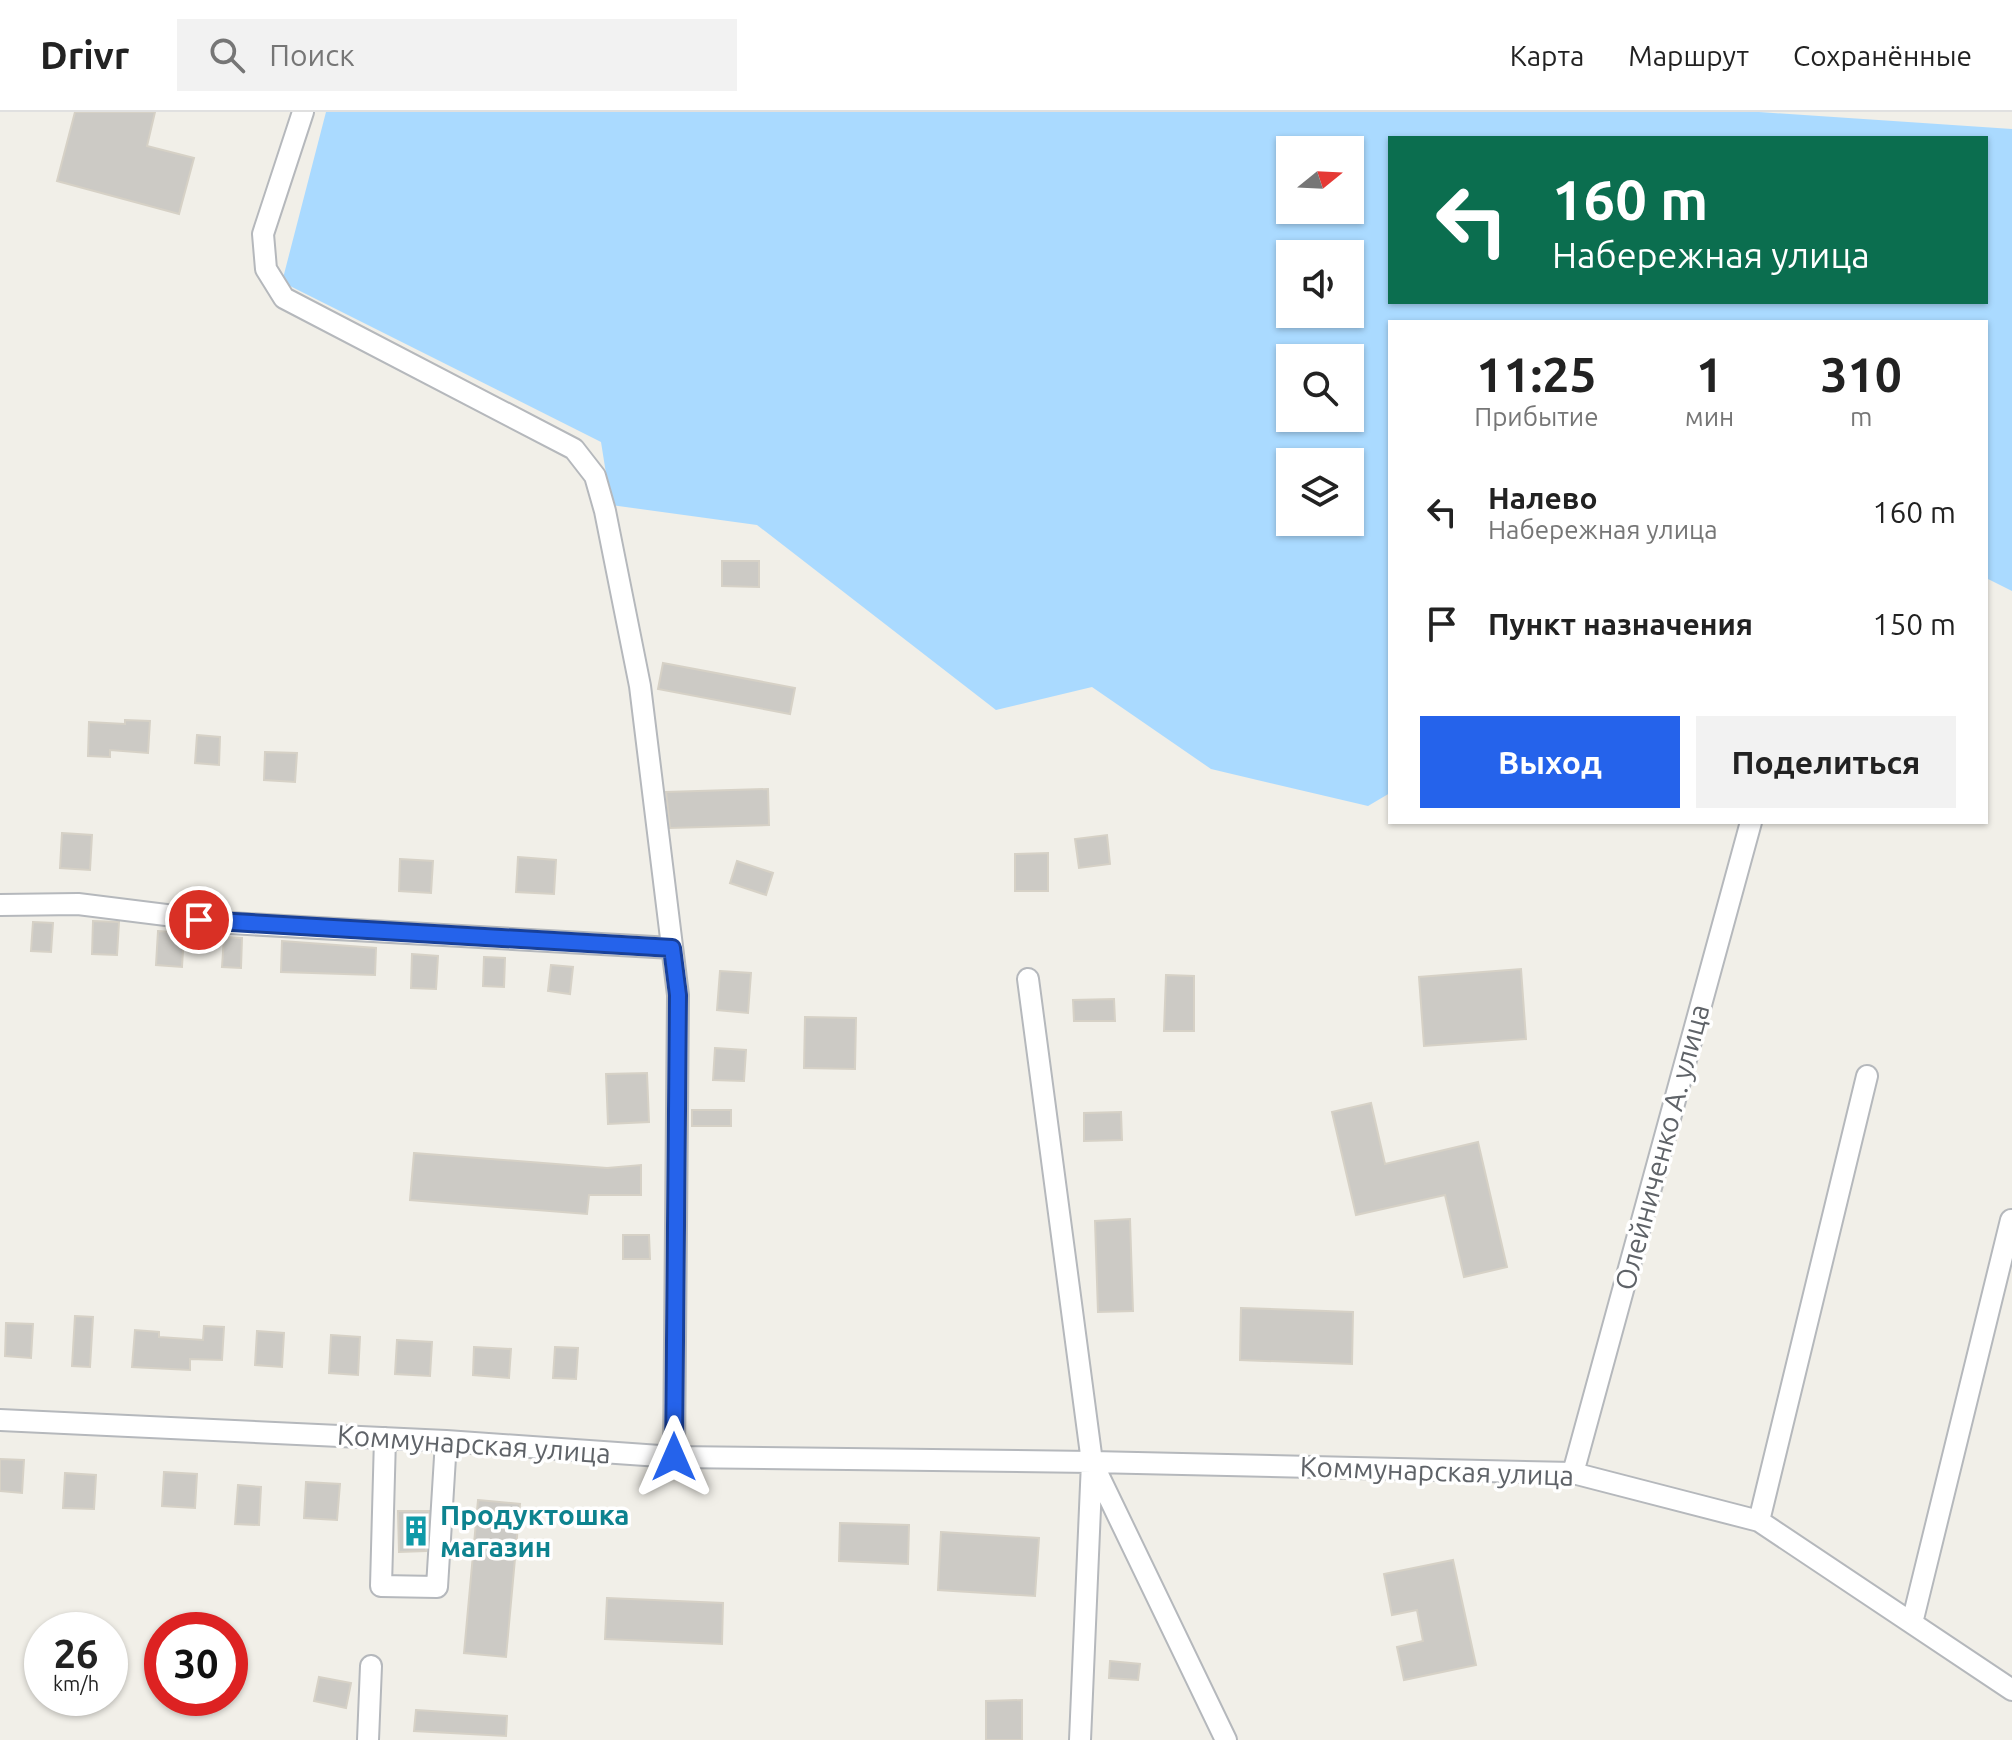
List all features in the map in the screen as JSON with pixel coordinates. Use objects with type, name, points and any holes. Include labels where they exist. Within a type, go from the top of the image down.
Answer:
[{"type":"street","points":[[303,112],[263,234],[266,269],[284,298],[574,449],[595,476],[640,686],[678,995],[674,1457]]},
{"type":"street","name":"Олейниченко А. улица","points":[[1573,1473],[1750,824]]},
{"type":"street","points":[[0,905],[78,904],[230,923],[672,948]]},
{"type":"street","points":[[1028,979],[1092,1462],[1080,1740]]},
{"type":"street","points":[[1759,1521],[1867,1076]]},
{"type":"street","points":[[1912,1623],[2011,1220]]},
{"type":"street","name":"Коммунарская улица","points":[[0,1420],[446,1441],[674,1457],[1092,1462],[1573,1473],[1759,1521],[2012,1690]]},
{"type":"street","points":[[385,1438],[381,1586],[437,1587],[446,1441]]},
{"type":"street","points":[[1092,1462],[1226,1740]]},
{"type":"street","points":[[368,1740],[371,1666]]},
{"type":"water","points":[[326,112],[1759,112],[2012,129],[2012,591],[1988,579],[1988,320],[1388,320],[1388,794],[1368,806],[1211,769],[1092,687],[996,710],[757,525],[611,505],[601,442],[282,282]]},
{"type":"building","points":[[75,112],[155,112],[147,146],[194,158],[179,214],[57,181]]},
{"type":"building","points":[[722,561],[759,561],[759,587],[722,586]]},
{"type":"building","points":[[663,663],[795,688],[790,714],[658,689]]},
{"type":"building","points":[[125,720],[150,721],[148,753],[110,750],[110,757],[88,756],[89,722],[125,724]]},
{"type":"building","points":[[197,735],[220,737],[219,765],[195,763]]},
{"type":"building","points":[[265,752],[297,753],[295,782],[264,780]]},
{"type":"building","points":[[768,789],[769,825],[670,828],[666,792]]},
{"type":"building","points":[[62,833],[92,835],[90,870],[60,868]]},
{"type":"building","points":[[1107,835],[1110,864],[1079,868],[1075,839]]},
{"type":"building","points":[[1048,853],[1048,891],[1015,891],[1015,854]]},
{"type":"building","points":[[518,857],[556,860],[554,894],[516,892]]},
{"type":"building","points":[[400,859],[433,861],[431,893],[399,891]]},
{"type":"building","points":[[737,861],[773,873],[766,895],[730,883]]},
{"type":"building","points":[[93,921],[119,922],[117,955],[92,954]]},
{"type":"building","points":[[33,922],[53,923],[51,952],[31,951]]},
{"type":"building","points":[[158,931],[184,933],[182,967],[156,965]]},
{"type":"building","points":[[224,937],[242,938],[241,968],[222,967]]},
{"type":"building","points":[[282,941],[376,948],[375,975],[281,972]]},
{"type":"building","points":[[412,954],[438,956],[436,989],[411,988]]},
{"type":"building","points":[[484,957],[505,958],[504,987],[483,986]]},
{"type":"building","points":[[551,965],[573,967],[570,994],[548,991]]},
{"type":"building","points":[[1521,969],[1526,1039],[1424,1046],[1419,977]]},
{"type":"building","points":[[720,971],[751,973],[748,1013],[717,1010]]},
{"type":"building","points":[[1166,975],[1194,976],[1194,1031],[1164,1031]]},
{"type":"building","points":[[1114,999],[1115,1021],[1074,1021],[1073,1000]]},
{"type":"building","points":[[805,1017],[856,1018],[855,1069],[804,1068]]},
{"type":"building","points":[[715,1048],[746,1050],[744,1081],[713,1080]]},
{"type":"building","points":[[647,1073],[649,1122],[608,1124],[606,1074]]},
{"type":"building","points":[[1371,1103],[1385,1164],[1478,1142],[1507,1267],[1464,1277],[1445,1195],[1356,1215],[1332,1112]]},
{"type":"building","points":[[692,1110],[731,1110],[731,1126],[692,1126]]},
{"type":"building","points":[[1121,1112],[1122,1140],[1084,1141],[1084,1113]]},
{"type":"building","points":[[414,1153],[607,1168],[641,1165],[641,1195],[589,1195],[587,1214],[410,1200]]},
{"type":"building","points":[[1130,1219],[1133,1311],[1098,1312],[1095,1221]]},
{"type":"building","points":[[623,1235],[649,1235],[650,1259],[623,1259]]},
{"type":"building","points":[[1241,1308],[1353,1312],[1352,1364],[1240,1360]]},
{"type":"building","points":[[75,1316],[93,1317],[90,1367],[72,1366]]},
{"type":"building","points":[[6,1323],[33,1324],[31,1358],[5,1356]]},
{"type":"building","points":[[204,1326],[224,1327],[222,1360],[190,1359],[190,1370],[132,1367],[135,1330],[159,1332],[159,1337],[203,1340]]},
{"type":"building","points":[[257,1331],[284,1333],[282,1367],[255,1365]]},
{"type":"building","points":[[331,1335],[360,1337],[358,1375],[329,1373]]},
{"type":"building","points":[[397,1340],[432,1342],[430,1376],[395,1374]]},
{"type":"building","points":[[474,1347],[511,1349],[509,1378],[473,1375]]},
{"type":"building","points":[[555,1347],[578,1348],[576,1379],[553,1378]]},
{"type":"building","points":[[0,1459],[24,1460],[22,1493],[0,1491]]},
{"type":"building","points":[[164,1472],[197,1474],[195,1508],[162,1506]]},
{"type":"building","points":[[65,1473],[96,1475],[94,1509],[63,1508]]},
{"type":"building","points":[[306,1482],[340,1484],[337,1520],[304,1518]]},
{"type":"building","points":[[238,1485],[261,1487],[259,1525],[235,1524]]},
{"type":"building","points":[[478,1500],[520,1504],[506,1657],[464,1653]]},
{"type":"building","name":"Продуктошка магазин","points":[[398,1511],[429,1511],[426,1551],[399,1552]]},
{"type":"building","points":[[840,1523],[909,1525],[908,1564],[839,1561]]},
{"type":"building","points":[[941,1532],[1039,1538],[1035,1596],[938,1590]]},
{"type":"building","points":[[1453,1560],[1476,1665],[1404,1680],[1397,1647],[1423,1641],[1417,1610],[1392,1615],[1384,1574]]},
{"type":"building","points":[[607,1598],[723,1603],[722,1644],[605,1639]]},
{"type":"building","points":[[1110,1661],[1140,1664],[1138,1680],[1109,1678]]},
{"type":"building","points":[[319,1677],[351,1683],[346,1708],[314,1701]]},
{"type":"building","points":[[1022,1700],[1022,1740],[986,1740],[986,1701]]},
{"type":"building","points":[[416,1710],[507,1716],[506,1736],[414,1731]]},
{"type":"place","name":"Продуктошка магазин","points":[[416,1531]]},
{"type":"route","points":[[199,920],[672,948],[678,995],[674,1457]]}]
